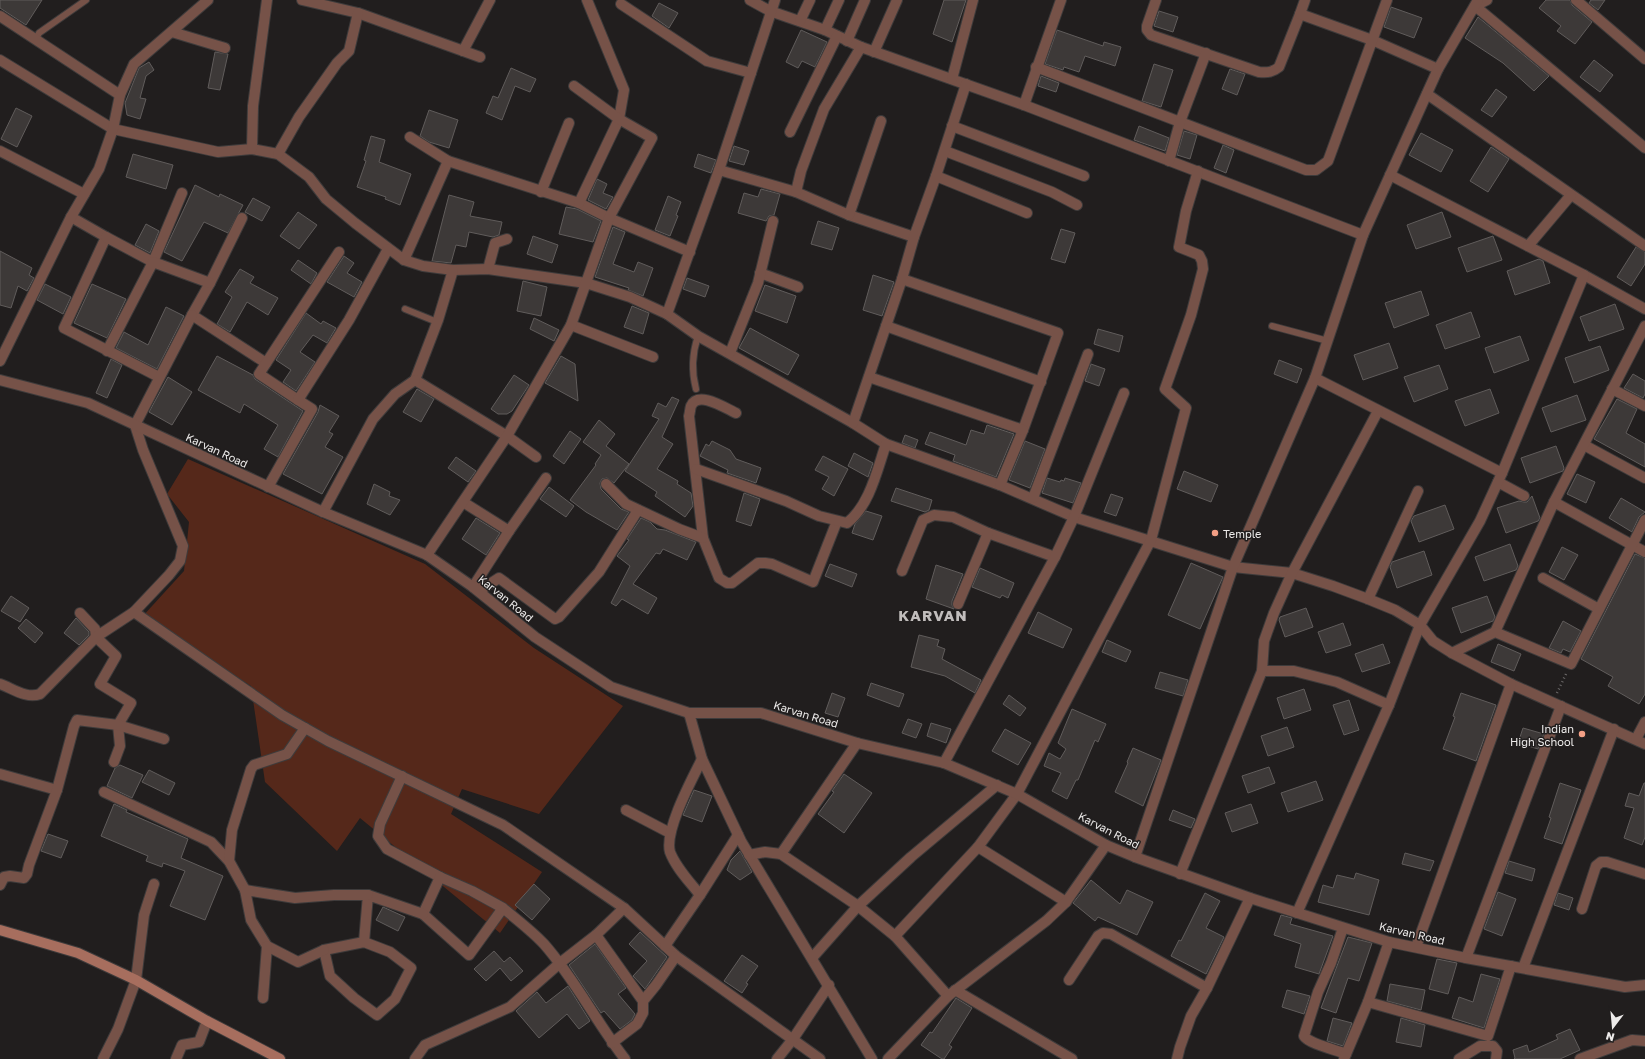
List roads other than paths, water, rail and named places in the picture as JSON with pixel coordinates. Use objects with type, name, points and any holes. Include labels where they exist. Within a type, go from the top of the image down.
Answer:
[{"type":"main road","points":[[0,930],[78,953],[136,980],[207,1021],[280,1059]]},
{"type":"street","points":[[0,361],[71,217],[99,169],[113,129],[120,94],[134,64],[208,0]]},
{"type":"street","points":[[252,149],[253,106],[267,0]]},
{"type":"street","points":[[302,0],[358,13],[480,57]]},
{"type":"street","points":[[463,51],[490,0]]},
{"type":"street","points":[[579,203],[619,119],[624,90],[587,0]]},
{"type":"street","points":[[750,0],[770,11],[825,30],[874,52],[1024,105],[1363,235]]},
{"type":"street","points":[[667,314],[719,170],[774,0]]},
{"type":"street","points":[[800,21],[810,0]]},
{"type":"street","points":[[825,30],[838,0]]},
{"type":"street","points":[[847,41],[865,0]]},
{"type":"street","points":[[874,52],[897,0]]},
{"type":"street","points":[[952,79],[973,0]]},
{"type":"street","points":[[1024,105],[1036,67],[1061,0]]},
{"type":"street","points":[[1156,0],[1147,26],[1147,30],[1151,35],[1259,72],[1267,73],[1274,71],[1279,67],[1305,0]]},
{"type":"street","points":[[1036,67],[1306,170],[1316,170],[1328,161],[1387,0]]},
{"type":"street","points":[[1135,857],[1233,567],[1315,378],[1363,235],[1438,69],[1477,3],[1487,0]]},
{"type":"street","points":[[1576,0],[1645,59]]},
{"type":"street","points":[[1477,3],[1645,148]]},
{"type":"street","points":[[621,4],[707,61],[751,73]]},
{"type":"street","points":[[278,154],[299,117],[337,63],[349,51],[358,13]]},
{"type":"street","points":[[1300,14],[1372,40],[1438,69]]},
{"type":"street","points":[[0,16],[120,94]]},
{"type":"street","points":[[172,32],[225,48]]},
{"type":"street","points":[[790,132],[837,36]]},
{"type":"street","points":[[796,192],[801,170],[824,109],[861,47]]},
{"type":"street","points":[[1169,161],[1180,122],[1206,53]]},
{"type":"street","points":[[0,60],[113,129],[218,152],[252,149],[278,154],[309,177],[326,199],[404,260],[423,266],[454,270],[488,269],[586,283],[630,297],[667,314],[698,336],[853,423],[886,444],[1000,485],[1074,517],[1233,567],[1292,573],[1333,586],[1396,610],[1420,625],[1433,641],[1452,653],[1511,684],[1640,742],[1645,722]]},
{"type":"street","points":[[853,423],[966,84]]},
{"type":"street","points":[[427,555],[507,436],[571,325],[609,218],[652,138],[619,119],[574,86]]},
{"type":"street","points":[[1427,94],[1645,246]]},
{"type":"street","points":[[849,215],[882,121]]},
{"type":"street","points":[[541,192],[569,123]]},
{"type":"street","points":[[952,126],[1084,176]]},
{"type":"street","points":[[410,137],[448,161],[579,203],[609,218],[690,252]]},
{"type":"street","points":[[0,151],[84,194]]},
{"type":"street","points":[[944,151],[1052,192],[1077,205]]},
{"type":"street","points":[[404,260],[448,161]]},
{"type":"street","points":[[719,170],[796,192],[849,215],[914,237]]},
{"type":"street","points":[[895,936],[978,847],[1017,794],[1151,540],[1186,408],[1165,389],[1191,315],[1203,269],[1200,255],[1179,247],[1186,211],[1198,171]]},
{"type":"street","points":[[1390,175],[1584,275],[1645,310]]},
{"type":"street","points":[[936,176],[1027,212]]},
{"type":"street","points":[[107,351],[153,262],[182,193]]},
{"type":"street","points":[[1528,246],[1571,195]]},
{"type":"street","points":[[71,217],[153,262],[210,283]]},
{"type":"street","points":[[0,684],[27,695],[34,696],[40,694],[96,637],[134,612],[169,575],[180,561],[183,546],[143,450],[135,425],[210,283],[242,218]]},
{"type":"street","points":[[730,353],[758,283],[773,221]]},
{"type":"street","points":[[106,237],[64,328],[160,377]]},
{"type":"street","points":[[488,269],[495,243],[507,239]]},
{"type":"street","points":[[298,400],[349,320],[388,249]]},
{"type":"street","points":[[268,487],[312,409],[259,374],[339,252]]},
{"type":"street","points":[[323,512],[373,419],[396,394],[416,380],[454,270]]},
{"type":"street","points":[[760,273],[798,287]]},
{"type":"street","points":[[1297,913],[1389,705],[1420,625],[1480,521],[1500,478],[1584,275]]},
{"type":"street","points":[[902,279],[1058,333],[1023,430],[1000,485]]},
{"type":"street","points":[[192,315],[266,363]]},
{"type":"street","points":[[571,325],[653,357]]},
{"type":"street","points":[[886,326],[1041,382]]},
{"type":"street","points":[[1452,653],[1495,632],[1554,502],[1645,326]]},
{"type":"street","points":[[1033,498],[1088,354]]},
{"type":"street","points":[[869,376],[1023,430]]},
{"type":"street","points":[[1315,378],[1500,478],[1524,496]]},
{"type":"street","points":[[416,380],[507,436],[536,457]]},
{"type":"street","name":"Karvan Road","points":[[1,382],[88,403],[323,512],[427,555],[476,589],[535,637],[611,687],[689,713],[761,713],[857,742],[944,763],[1017,794],[1106,845],[1135,857],[1250,898],[1389,942],[1466,958],[1625,987],[1645,985]]},
{"type":"street","points":[[1612,389],[1645,406]]},
{"type":"street","points":[[944,763],[1055,558],[1074,517],[1124,393]]},
{"type":"street","points":[[736,413],[705,399],[696,400],[691,406],[689,416],[703,538],[719,578],[727,583],[737,580],[758,563],[765,563],[772,564],[813,582],[837,521]]},
{"type":"street","points":[[1180,874],[1262,671],[1266,632],[1292,573],[1378,411]]},
{"type":"street","points":[[696,469],[786,501],[819,516],[848,523],[855,517],[868,495],[886,444]]},
{"type":"street","points":[[1584,445],[1645,478]]},
{"type":"street","points":[[476,589],[509,531],[546,478]]},
{"type":"street","points":[[606,484],[626,504],[703,538]]},
{"type":"street","points":[[1368,599],[1418,491]]},
{"type":"street","points":[[463,502],[509,531]]},
{"type":"street","points":[[1554,502],[1645,552]]},
{"type":"street","points":[[476,589],[499,578],[555,619],[559,617],[598,572],[638,510]]},
{"type":"street","points":[[902,571],[923,520],[934,515],[953,517],[988,533],[1055,558]]},
{"type":"street","points":[[1495,632],[1572,664],[1645,520]]},
{"type":"street","points":[[958,604],[988,533]]},
{"type":"street","points":[[1543,578],[1599,609]]},
{"type":"street","points":[[134,612],[282,715],[328,740],[503,825],[624,908],[676,956],[820,1059]]},
{"type":"street","points":[[80,613],[95,629],[96,637],[116,656],[100,684],[131,703],[118,725],[120,746],[114,762]]},
{"type":"street","points":[[1262,671],[1294,671],[1330,680],[1389,705]]},
{"type":"street","points":[[1416,947],[1511,684]]},
{"type":"street","points":[[1466,958],[1556,704]]},
{"type":"street","points":[[689,713],[702,759],[738,835],[872,1059]]},
{"type":"street","points":[[0,885],[4,877],[10,876],[24,878],[27,874],[57,790],[74,726],[77,720],[118,725],[164,739]]},
{"type":"street","points":[[229,861],[232,830],[251,769],[254,765],[287,754],[305,728]]},
{"type":"street","points":[[1523,968],[1614,729]]},
{"type":"street","points":[[781,854],[857,742]]},
{"type":"street","points":[[700,895],[677,865],[670,851],[670,833],[688,786],[702,759]]},
{"type":"street","points":[[0,774],[57,790]]},
{"type":"street","points":[[402,776],[380,824],[378,836],[387,849],[503,908],[543,943],[560,963],[612,1043],[625,1059]]},
{"type":"street","points":[[812,958],[858,906],[911,857],[996,785]]},
{"type":"street","points":[[104,792],[211,842],[229,861],[245,890],[250,920],[267,946],[298,962],[324,950],[364,942],[390,952],[411,968],[396,999],[377,1015],[354,998],[330,976],[324,950]]},
{"type":"street","points":[[626,810],[670,833]]},
{"type":"street","points":[[665,946],[700,895],[738,835]]},
{"type":"street","points":[[888,1059],[952,993],[1046,921],[1066,902],[1106,845]]},
{"type":"street","points":[[978,847],[1066,902]]},
{"type":"street","points":[[749,855],[765,852],[781,854],[858,906],[895,936],[952,993],[1066,1058]]},
{"type":"street","points":[[1582,909],[1596,866],[1601,862],[1608,862],[1645,874]]},
{"type":"street","points":[[423,914],[440,877]]},
{"type":"street","points":[[103,1059],[118,1029],[136,980],[144,915],[154,884]]},
{"type":"street","points":[[245,890],[295,898],[334,895],[368,895],[423,914],[469,955],[503,908]]},
{"type":"street","points":[[364,942],[368,895]]},
{"type":"street","points":[[1177,1059],[1191,1016],[1207,988],[1250,898]]},
{"type":"street","points":[[415,1059],[425,1045],[510,1007],[560,963],[596,935],[624,908]]},
{"type":"street","points":[[1343,928],[1331,963],[1318,992],[1304,1036],[1305,1039],[1345,1056],[1368,1002],[1389,942]]},
{"type":"street","points":[[1069,980],[1098,936],[1104,933],[1110,934],[1207,988]]},
{"type":"street","points":[[596,935],[643,1001]]},
{"type":"street","points":[[263,998],[267,946]]},
{"type":"street","points":[[612,1043],[637,1024],[642,1013],[643,1001],[676,956]]},
{"type":"street","points":[[1368,1002],[1488,1036],[1511,966]]},
{"type":"street","points":[[777,1059],[793,1039],[829,985]]},
{"type":"street","points":[[176,1059],[182,1044],[199,1042],[207,1021]]},
{"type":"street","points":[[1580,1059],[1632,1040],[1645,1041]]},
{"type":"street","points":[[1459,1059],[1480,1046],[1493,1046],[1497,1052],[1496,1059]]},
{"type":"lane","points":[[36,39],[39,33],[86,0]]},
{"type":"lane","points":[[406,309],[437,322]]},
{"type":"lane","points":[[1272,326],[1328,341]]},
{"type":"lane","points":[[696,389],[693,375],[693,356],[698,336]]},
{"type":"place","name":"Temple","points":[[1215,533]]},
{"type":"place","name":"Indian High School","points":[[1582,734]]},
{"type":"district","name":"KARVAN","points":[[933,615]]}]
